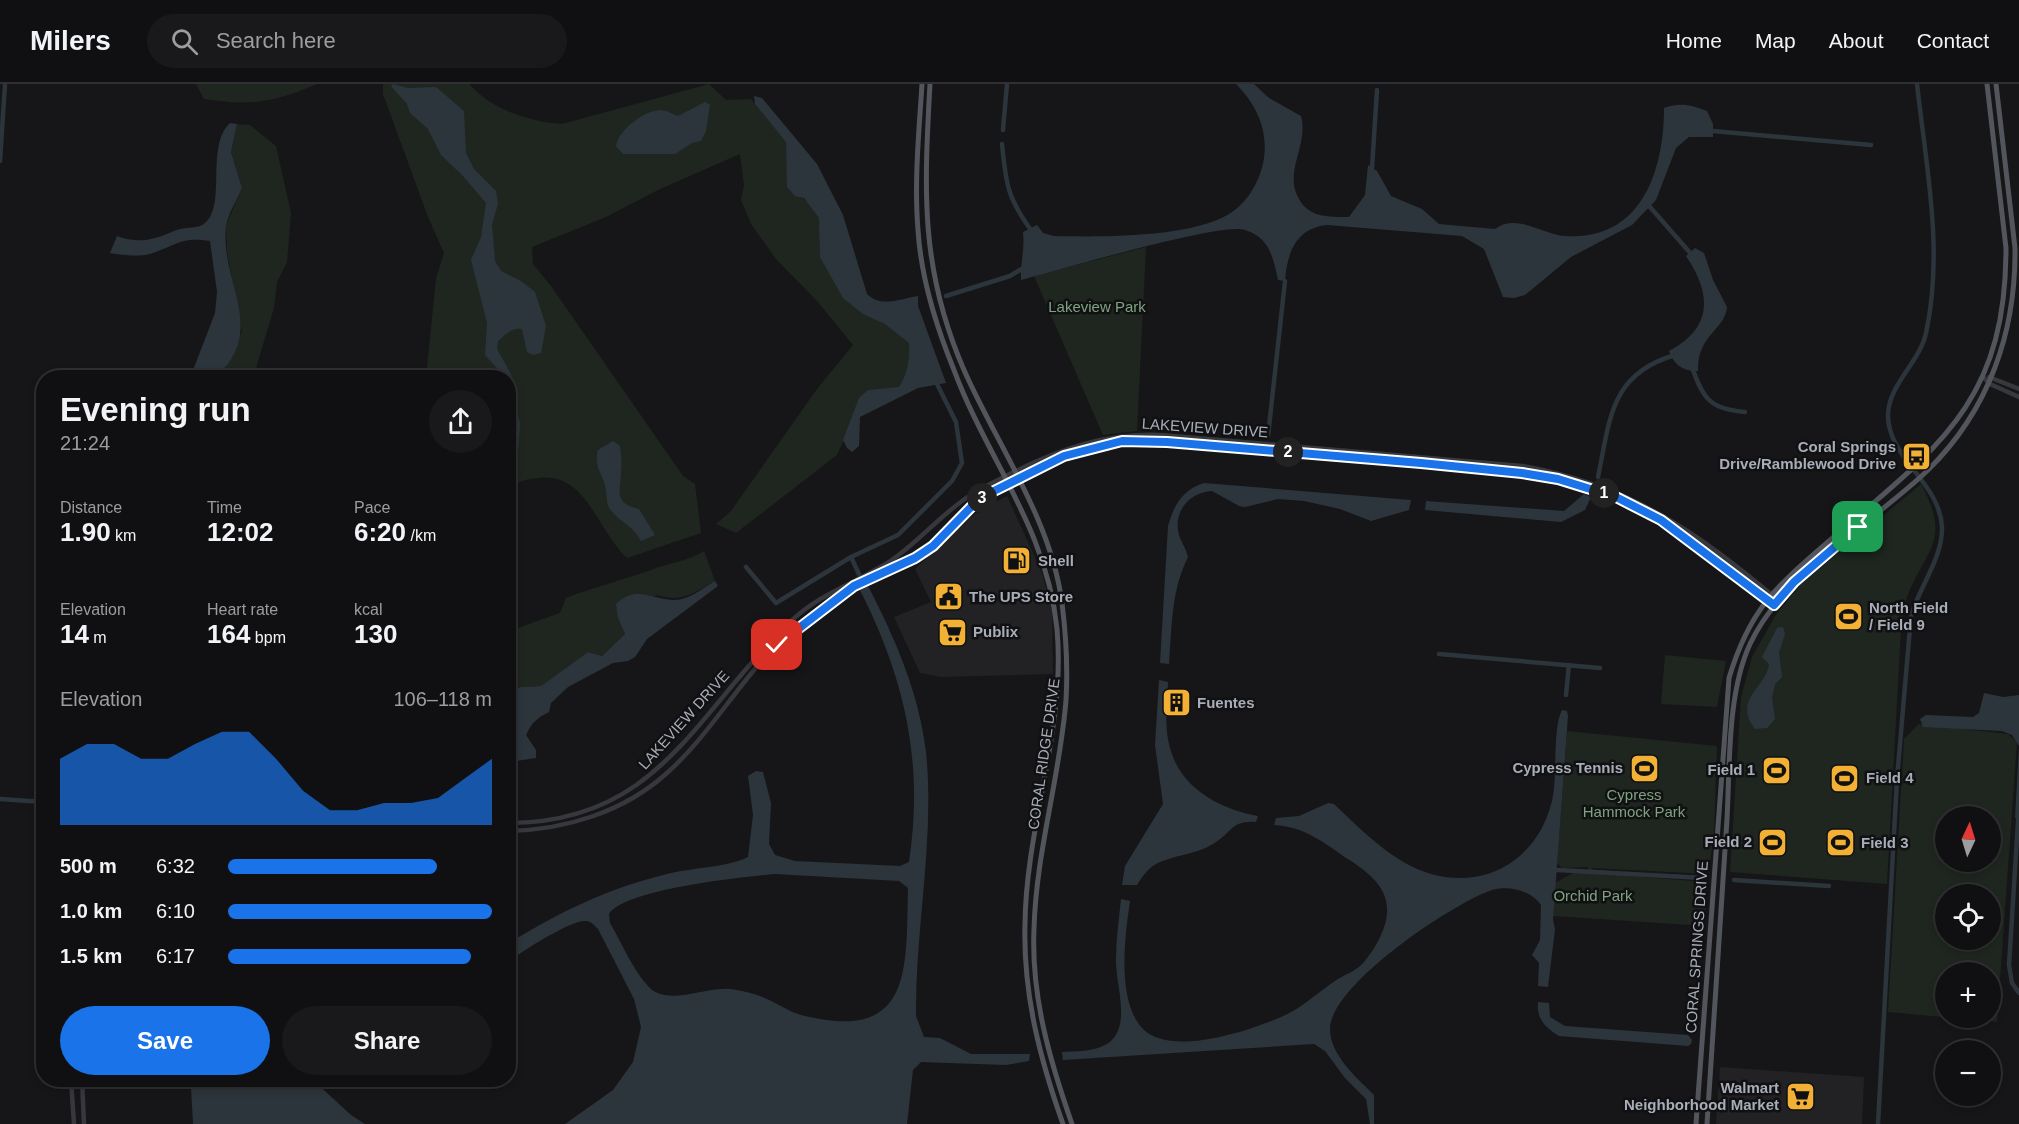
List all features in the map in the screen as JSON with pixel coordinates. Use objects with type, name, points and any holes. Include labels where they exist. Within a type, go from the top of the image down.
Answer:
[{"type":"main road","name":"CORAL RIDGE DRIVE","points":[[922,84],[916,184],[918,230],[927,288],[954,373],[1010,483],[1037,543],[1052,600],[1057,630],[1057,701],[1029,874],[1025,924],[1032,1017],[1048,1081],[1063,1124]]},
{"type":"main road","name":"CORAL RIDGE DRIVE","points":[[930,84],[924,186],[926,230],[936,288],[948,332],[964,370],[1035,516],[1054,570],[1065,633],[1065,702],[1038,880],[1034,930],[1037,986],[1043,1029],[1072,1124]]},
{"type":"main road","name":"CORAL SPRINGS DRIVE","points":[[1696,1124],[1729,678],[1741,642],[1768,596],[1919,465],[1950,431],[1983,377],[2001,322],[2006,273],[2004,224],[1987,84]]},
{"type":"main road","name":"CORAL SPRINGS DRIVE","points":[[1707,1124],[1735,701],[1750,645],[1776,603],[1794,582],[1927,471],[1959,435],[1991,381],[2009,324],[2015,273],[2015,248],[1996,84]]},
{"type":"street","points":[[1983,377],[2019,397]]},
{"type":"street","points":[[1991,381],[2019,389]]},
{"type":"street","name":"LAKEVIEW DRIVE","points":[[516,830],[550,828],[591,817],[621,804],[654,783],[684,755],[777,645],[868,575],[913,545],[965,499],[1014,472],[1072,447],[1105,438],[1133,435],[1522,466],[1590,481],[1640,502],[1684,527],[1776,603]]},
{"type":"street","name":"LAKEVIEW DRIVE","points":[[516,822],[570,817],[606,804],[644,781],[660,769],[790,622],[819,598],[852,580],[921,555],[933,546],[974,504],[1017,478],[1084,450],[1122,441],[1145,441],[1522,473],[1588,487],[1637,507],[1681,532],[1768,596]]},
{"type":"street","points":[[71,1087],[74,1124]]},
{"type":"street","points":[[82,1087],[84,1124]]},
{"type":"shaded area","points":[[393,84],[408,88],[436,87],[464,111],[466,153],[474,169],[496,191],[498,204],[492,224],[495,261],[501,271],[521,281],[535,292],[546,326],[541,353],[533,355],[527,352],[522,329],[512,330],[498,341],[497,349],[509,370],[498,370],[485,355],[487,323],[471,260],[481,237],[486,203],[441,155],[428,129],[410,113],[407,104],[391,86]]},
{"type":"shaded area","points":[[1236,84],[1254,84],[1269,98],[1301,116],[1303,127],[1295,169],[1295,189],[1299,199],[1308,210],[1327,216],[1349,217],[1365,195],[1368,165],[1377,171],[1391,196],[1422,209],[1439,224],[1495,229],[1512,223],[1565,236],[1591,234],[1613,227],[1630,214],[1643,197],[1653,177],[1659,155],[1664,108],[1686,105],[1707,111],[1713,124],[1713,137],[1689,137],[1676,148],[1656,200],[1632,225],[1571,257],[1525,295],[1514,298],[1503,297],[1484,249],[1462,236],[1327,225],[1308,231],[1295,244],[1288,261],[1285,281],[1278,280],[1269,249],[1260,238],[1245,230],[1230,229],[1173,240],[1021,280],[1023,232],[1037,225],[1043,233],[1054,236],[1168,232],[1212,222],[1229,214],[1242,204],[1257,182],[1265,147],[1262,127],[1255,109]]},
{"type":"shaded area","points":[[754,96],[762,98],[817,164],[843,215],[867,294],[878,301],[885,302],[918,296],[918,306],[946,383],[918,388],[860,417],[859,446],[852,452],[843,440],[859,398],[868,390],[899,387],[908,366],[909,343],[885,324],[863,314],[843,298],[820,257],[819,218],[804,198],[795,196],[787,187],[786,142],[755,104]]},
{"type":"shaded area","points":[[705,102],[710,105],[706,131],[701,141],[692,143],[675,154],[623,154],[616,146],[627,128],[646,114],[663,110],[678,116]]},
{"type":"shaded area","points":[[230,123],[237,124],[231,152],[242,188],[226,226],[226,247],[241,324],[239,342],[231,360],[222,370],[193,370],[215,313],[217,292],[210,241],[185,241],[145,255],[110,253],[117,236],[132,240],[146,240],[205,223],[215,203],[217,160],[223,133]]},
{"type":"shaded area","points":[[1695,248],[1704,253],[1713,280],[1727,307],[1721,322],[1702,349],[1698,371],[1680,366],[1673,360],[1669,351],[1684,342],[1701,320],[1704,308],[1700,283],[1686,256]]},
{"type":"shaded area","points":[[516,409],[520,423],[516,455]]},
{"type":"shaded area","points":[[613,441],[620,446],[621,499],[639,509],[655,535],[641,541],[634,531],[610,509],[608,504],[597,456],[598,450]]},
{"type":"shaded area","points":[[1204,483],[1411,500],[1409,510],[1371,521],[1340,509],[1304,501],[1278,499],[1245,507],[1212,491],[1198,494],[1186,503],[1179,515],[1179,534],[1188,557],[1175,596],[1169,664],[1160,663],[1168,526],[1180,499],[1196,486]]},
{"type":"shaded area","points":[[1584,494],[1591,497],[1585,510],[1561,522],[1425,510],[1426,501],[1564,511]]},
{"type":"shaded area","points":[[1007,496],[1042,573],[1052,608],[1053,674],[941,677],[920,673],[894,617],[931,602],[915,569],[976,513]]},
{"type":"shaded area","points":[[715,581],[718,586],[647,639],[635,657],[628,661],[613,663],[568,687],[551,703],[549,712],[538,718],[526,735],[536,750],[536,758],[516,761],[516,689],[541,686],[588,652],[602,656],[625,634],[618,618],[616,604],[623,598],[637,594],[679,600],[695,594]]},
{"type":"shaded area","points":[[868,586],[912,687],[926,752],[927,851],[918,950],[916,1016],[924,1037],[940,1038],[971,1054],[1030,1054],[1029,1061],[1006,1065],[921,1062],[913,1070],[907,1124],[565,1124],[613,1090],[633,1062],[641,1027],[634,999],[598,929],[589,922],[579,922],[559,930],[516,956],[516,939],[566,911],[604,894],[667,874],[731,863],[748,857],[753,815],[748,776],[756,771],[763,772],[771,803],[769,844],[775,855],[795,861],[900,866],[909,862],[914,790],[912,755],[899,689],[876,623],[860,590]],"holes":[[[775,874],[899,881],[908,888],[906,946],[903,971],[896,992],[885,1008],[866,1018],[840,1021],[792,1012],[761,996],[743,991],[714,990],[673,996],[655,992],[637,972],[610,923],[609,914],[619,905],[660,891],[713,881]]]},
{"type":"shaded area","points":[[1783,627],[1785,634],[1779,653],[1782,677],[1775,684],[1772,698],[1775,719],[1767,728],[1755,729],[1749,719],[1747,709],[1749,701],[1767,672],[1769,664],[1762,657],[1777,628]]},
{"type":"shaded area","points":[[1159,680],[1168,682],[1166,715],[1168,740],[1175,762],[1183,775],[1204,795],[1216,802],[1258,816],[1256,822],[1236,825],[1206,848],[1156,864],[1147,871],[1137,885],[1122,885],[1125,866],[1163,804],[1155,745]]},
{"type":"shaded area","points":[[1984,693],[2003,697],[2019,695],[2019,746],[2012,735],[2002,731],[1923,727],[1920,719],[1926,715],[1973,717],[1979,713]]},
{"type":"shaded area","points":[[1562,710],[1567,711],[1568,716],[1553,920],[1555,929],[1548,987],[1538,986],[1539,963],[1532,955],[1540,940],[1541,905],[1537,900],[1519,890],[1505,888],[1492,890],[1474,898],[1450,911],[1396,948],[1350,991],[1335,1011],[1330,1029],[1331,1039],[1339,1057],[1374,1095],[1374,1124],[1370,1124],[1366,1099],[1345,1078],[1325,1051],[1314,1044],[1063,1060],[1062,1052],[1088,1050],[1106,1045],[1117,1033],[1121,1013],[1116,959],[1121,899],[1130,901],[1124,968],[1126,985],[1134,1017],[1143,1029],[1156,1037],[1172,1041],[1190,1041],[1210,1039],[1249,1029],[1281,1017],[1361,965],[1380,937],[1387,909],[1386,900],[1379,885],[1360,867],[1304,832],[1274,825],[1276,818],[1299,816],[1328,803],[1334,804],[1386,850],[1405,863],[1429,873],[1452,878],[1475,877],[1496,871],[1515,860],[1531,845],[1543,825],[1554,791],[1557,729]]},
{"type":"shaded area","points":[[2019,746],[2019,818],[2015,818]]},
{"type":"shaded area","points":[[1538,1002],[1549,1003],[1550,1017],[1565,1026],[1688,1035],[1692,1040],[1691,1044],[1688,1046],[1559,1036],[1550,1030],[1540,1018]]},
{"type":"shaded area","points":[[1720,1067],[1864,1077],[1862,1124],[1716,1124]]},
{"type":"shaded area","points":[[191,1087],[321,1087],[351,1115],[365,1124],[193,1124]]},
{"type":"green space","points":[[196,84],[317,84],[274,99],[235,102],[204,99]]},
{"type":"green space","points":[[383,84],[469,84],[489,101],[511,113],[562,124],[709,84],[726,100],[751,99],[786,141],[788,187],[828,217],[868,314],[923,335],[910,382],[855,416],[837,455],[736,533],[716,524],[731,511],[817,389],[853,345],[817,301],[776,259],[751,224],[741,200],[744,185],[740,154],[660,189],[606,217],[532,247],[533,264],[551,286],[683,476],[695,484],[701,533],[627,558],[580,493],[568,484],[555,479],[539,478],[516,484],[516,370],[427,370],[436,278],[444,253],[428,217],[383,94]]},
{"type":"green space","points":[[237,124],[250,125],[276,146],[291,213],[287,262],[277,282],[274,308],[255,370],[223,370],[242,331],[227,252],[226,225],[242,188],[231,152]]},
{"type":"green space","name":"Lakeview Park","points":[[1146,247],[1137,431],[1103,435],[1034,276]]},
{"type":"green space","points":[[1921,484],[1935,519],[1935,532],[1933,544],[1907,597],[1901,629],[1887,884],[1730,872],[1741,697],[1752,657],[1775,616],[1801,584]]},
{"type":"green space","points":[[704,551],[715,581],[694,593],[680,597],[657,595],[618,618],[625,634],[602,656],[588,652],[541,686],[516,689],[516,629],[560,613],[566,598]]},
{"type":"green space","points":[[1665,655],[1726,661],[1717,707],[1661,704]]},
{"type":"green space","points":[[1919,724],[2008,734],[2017,742],[2001,966],[2001,962],[1935,962],[1935,1016],[1888,1012],[1904,739]]},
{"type":"green space","name":"Cypress Hammock Park","points":[[1567,731],[1717,746],[1714,835],[1708,874],[1592,868],[1592,873],[1707,882],[1705,926],[1553,916],[1555,883],[1575,872],[1588,872],[1588,867],[1562,868],[1557,863]]},
{"type":"waterway","points":[[0,161],[5,84]]},
{"type":"waterway","points":[[1003,130],[1007,84]]},
{"type":"waterway","points":[[1878,1124],[1897,779],[1911,616],[1939,550],[1942,527],[1933,497],[1896,444],[1890,430],[1888,414],[1894,393],[1923,344],[1931,302],[1932,208],[1917,84]]},
{"type":"waterway","points":[[1372,168],[1377,90]]},
{"type":"waterway","points":[[1713,131],[1871,145]]},
{"type":"waterway","points":[[1002,144],[1005,171],[1013,201],[1033,233]]},
{"type":"waterway","points":[[1650,207],[1692,255]]},
{"type":"waterway","points":[[946,296],[1010,276],[1025,267]]},
{"type":"waterway","points":[[1268,436],[1285,281]]},
{"type":"waterway","points":[[1598,477],[1610,418],[1625,387],[1637,374],[1654,363],[1675,355]]},
{"type":"waterway","points":[[1692,367],[1704,395],[1716,405],[1733,411],[1745,412]]},
{"type":"waterway","points":[[746,567],[776,603],[851,557],[898,535],[952,481],[962,463],[956,422],[935,380]]},
{"type":"waterway","points":[[851,557],[865,587]]},
{"type":"waterway","points":[[1439,654],[1600,668]]},
{"type":"waterway","points":[[1566,695],[1569,665]]},
{"type":"waterway","points":[[0,799],[36,801]]},
{"type":"waterway","points":[[2019,806],[2009,965],[2012,983],[2019,993]]},
{"type":"waterway","points":[[1557,870],[1704,878]]},
{"type":"waterway","points":[[1734,880],[1829,886]]},
{"type":"place","name":"Coral Springs Drive/Ramblewood Drive","points":[[1917,456]]},
{"type":"place","name":"Shell","points":[[1017,561]]},
{"type":"place","name":"The UPS Store","points":[[948,597]]},
{"type":"place","name":"North Field / Field 9","points":[[1848,617]]},
{"type":"place","name":"Publix","points":[[952,632]]},
{"type":"place","name":"Fuentes","points":[[1176,703]]},
{"type":"place","name":"Cypress Tennis","points":[[1644,768]]},
{"type":"place","name":"Field 1","points":[[1776,770]]},
{"type":"place","name":"Field 4","points":[[1845,778]]},
{"type":"place","name":"Field 2","points":[[1773,842]]},
{"type":"place","name":"Field 3","points":[[1840,843]]},
{"type":"place","name":"Walmart Neighborhood Market","points":[[1800,1097]]},
{"type":"route","points":[[777,645],[854,586],[921,555],[949,531],[974,504],[992,492],[1064,456],[1122,441],[1167,442],[1421,463],[1558,479],[1616,497],[1661,520],[1681,532],[1774,605],[1794,582],[1858,527]]},
{"type":"park label","name":"Orchid Park","points":[[1593,896]]}]
